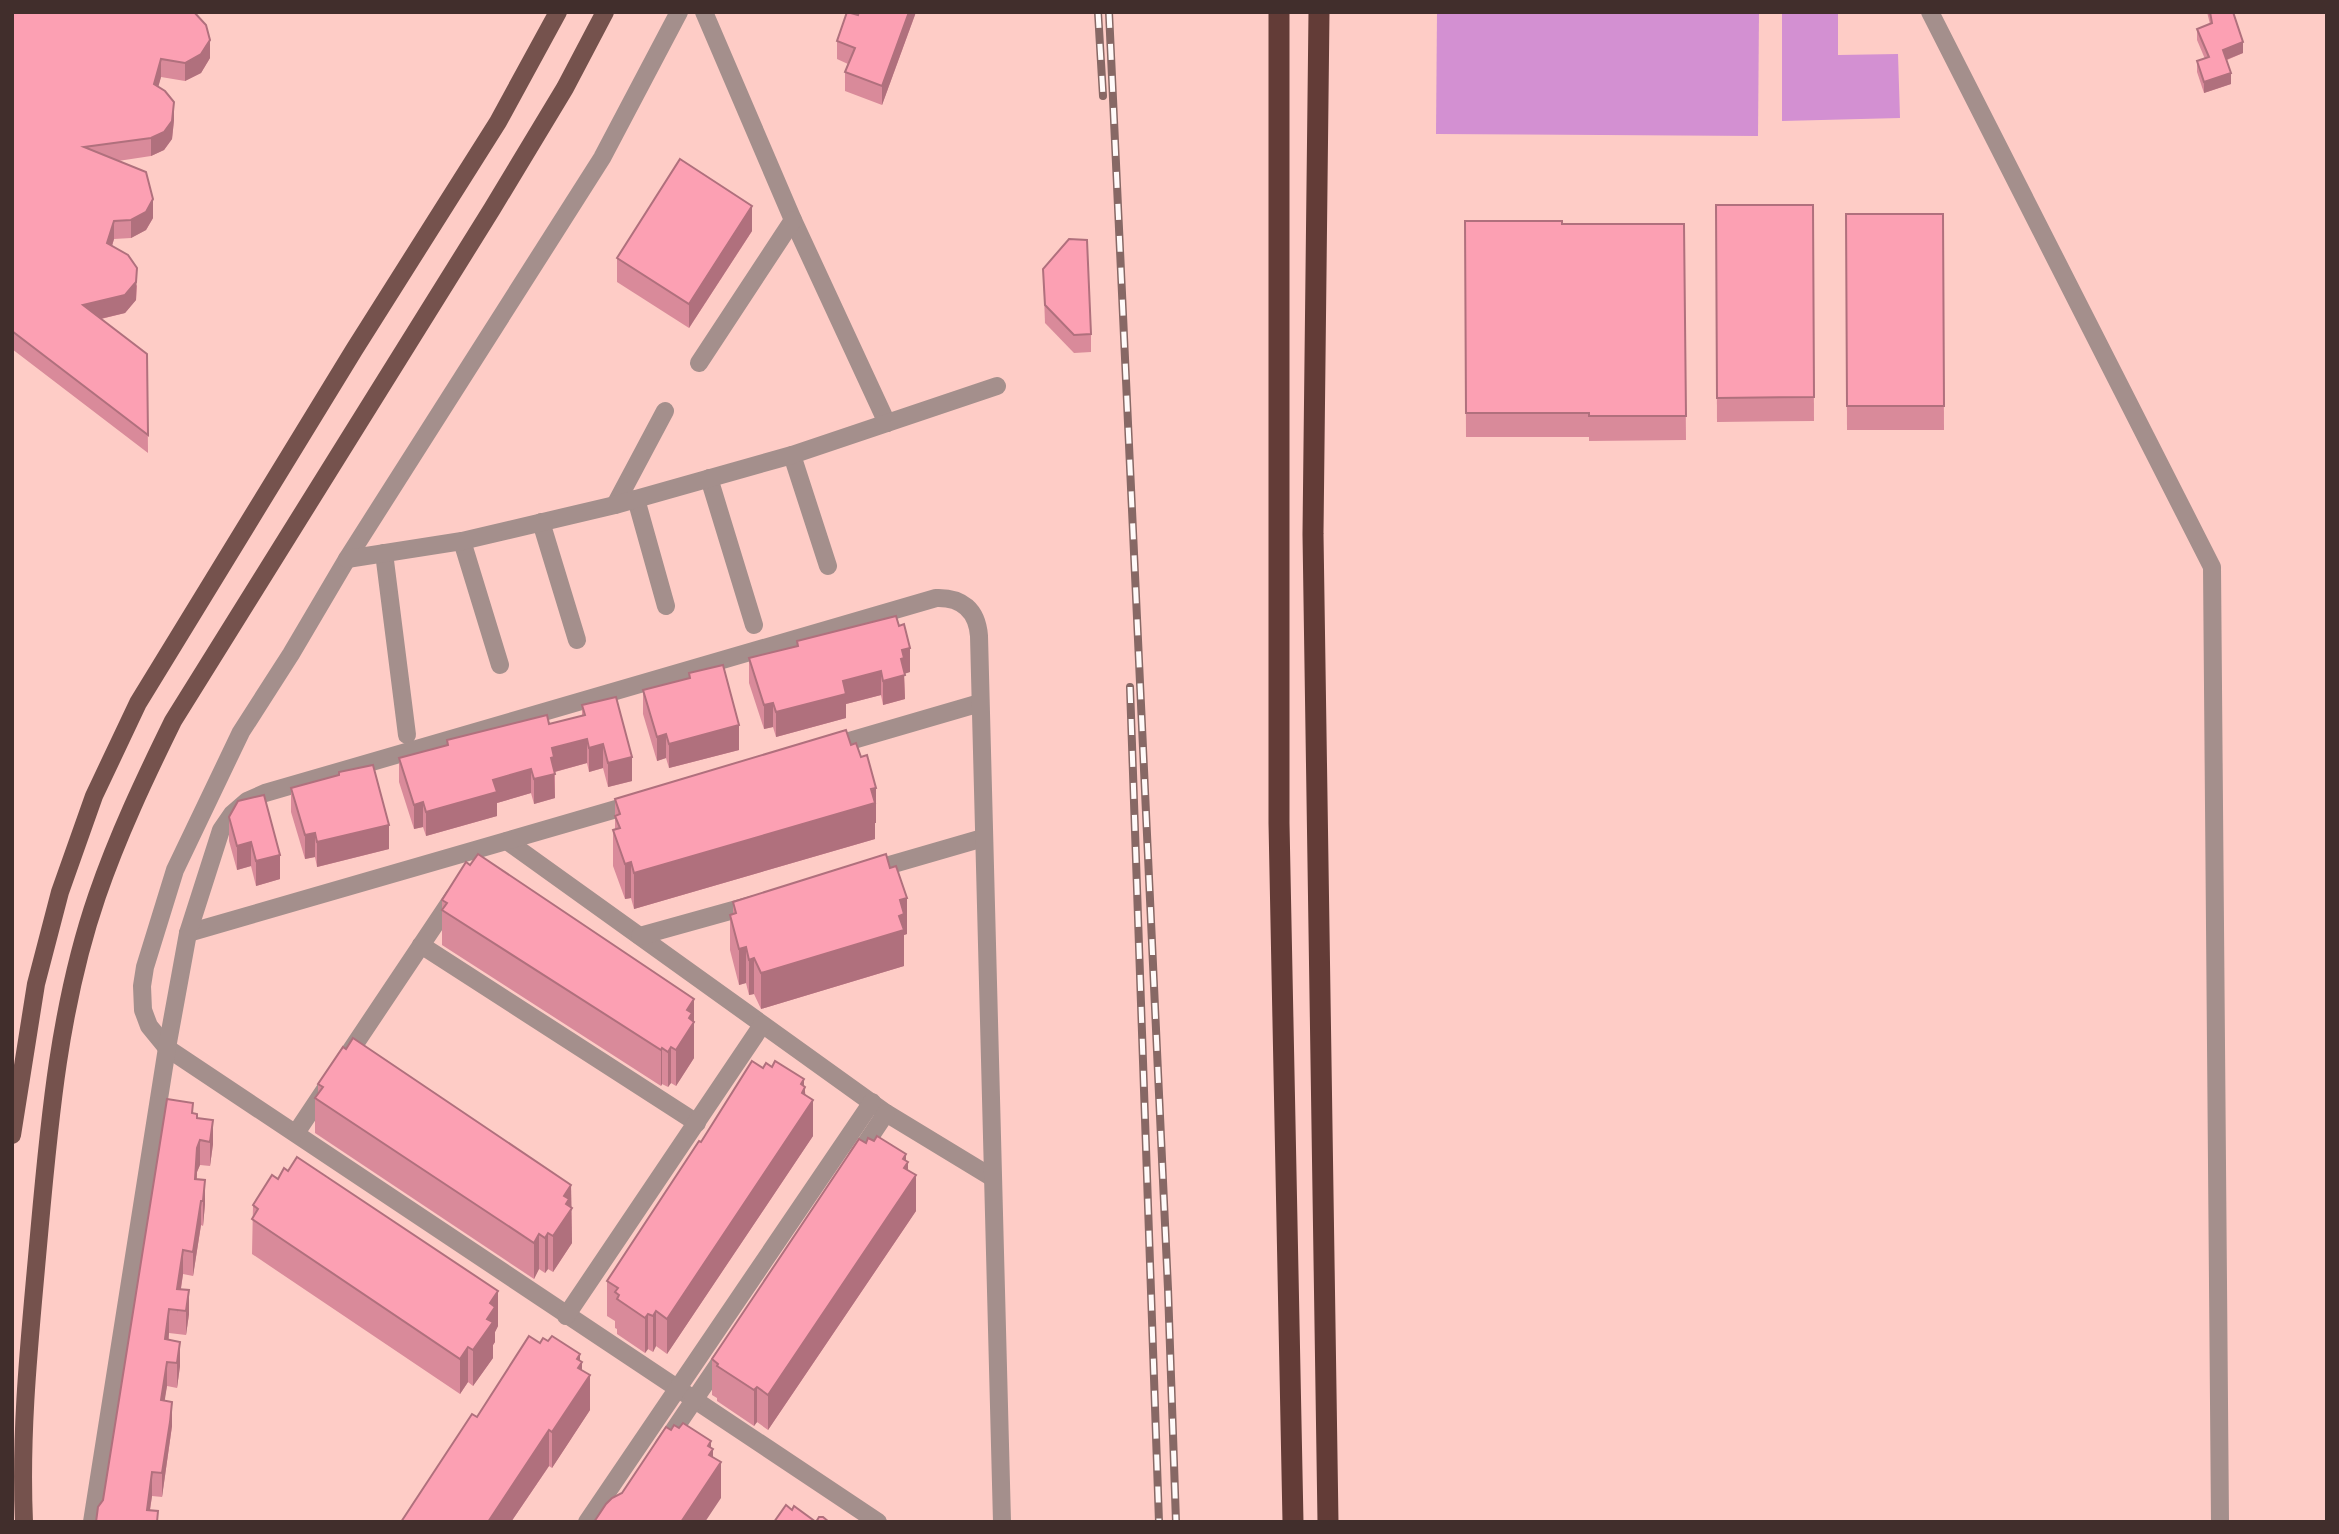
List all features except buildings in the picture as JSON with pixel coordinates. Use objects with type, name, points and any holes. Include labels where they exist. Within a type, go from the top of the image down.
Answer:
[{"type":"highway","points":[[1279,12],[1279,823],[1293,1522]]},
{"type":"highway","points":[[1319,12],[1313,534],[1328,1522]]},
{"type":"main road","points":[[12,1135],[36,984],[60,892],[94,796],[138,703],[354,350],[498,122],[558,12]]},
{"type":"main road","points":[[24,1522],[24,1391],[51,1109],[71,991],[96,898],[130,808],[173,721],[492,209],[565,88],[605,12]]},
{"type":"street","points":[[679,12],[602,158],[347,559],[241,732],[175,870],[145,967],[142,986],[143,1010],[149,1026],[167,1048],[878,1522]]},
{"type":"street","points":[[704,12],[793,220],[887,424]]},
{"type":"street","points":[[1930,12],[2212,568],[2220,1522]]},
{"type":"street","points":[[699,363],[793,220]]},
{"type":"street","points":[[347,559],[462,541],[615,505],[792,455],[997,386]]},
{"type":"street","points":[[615,505],[666,411]]},
{"type":"street","points":[[792,455],[828,566]]},
{"type":"street","points":[[709,478],[754,625]]},
{"type":"street","points":[[636,499],[666,606]]},
{"type":"street","points":[[541,522],[577,640]]},
{"type":"street","points":[[462,541],[500,665]]},
{"type":"street","points":[[384,553],[407,736]]},
{"type":"street","points":[[92,1522],[167,1048],[188,933],[221,831],[240,807],[265,793],[936,598],[950,597],[962,602],[972,611],[978,623],[1002,1522]]},
{"type":"street","points":[[809,753],[980,703]]},
{"type":"street","points":[[188,933],[651,799]]},
{"type":"street","points":[[852,876],[983,838]]},
{"type":"street","points":[[507,841],[879,1108],[993,1178]]},
{"type":"street","points":[[296,1133],[487,846]]},
{"type":"street","points":[[640,936],[772,899]]},
{"type":"street","points":[[421,946],[696,1123]]},
{"type":"street","points":[[566,1316],[762,1025]]},
{"type":"street","points":[[848,1170],[879,1108]]},
{"type":"street","points":[[587,1522],[678,1388],[879,1108]]},
{"type":"street","points":[[650,1466],[733,1342]]},
{"type":"shaded area","points":[[1437,12],[1759,12],[1758,136],[1436,134]]},
{"type":"shaded area","points":[[1782,12],[1838,12],[1838,55],[1898,54],[1900,118],[1782,121]]},
{"type":"railway","points":[[1098,12],[1103,96]]},
{"type":"railway","points":[[1109,12],[1168,1289],[1176,1522]]},
{"type":"railway","points":[[1130,687],[1159,1522]]}]
